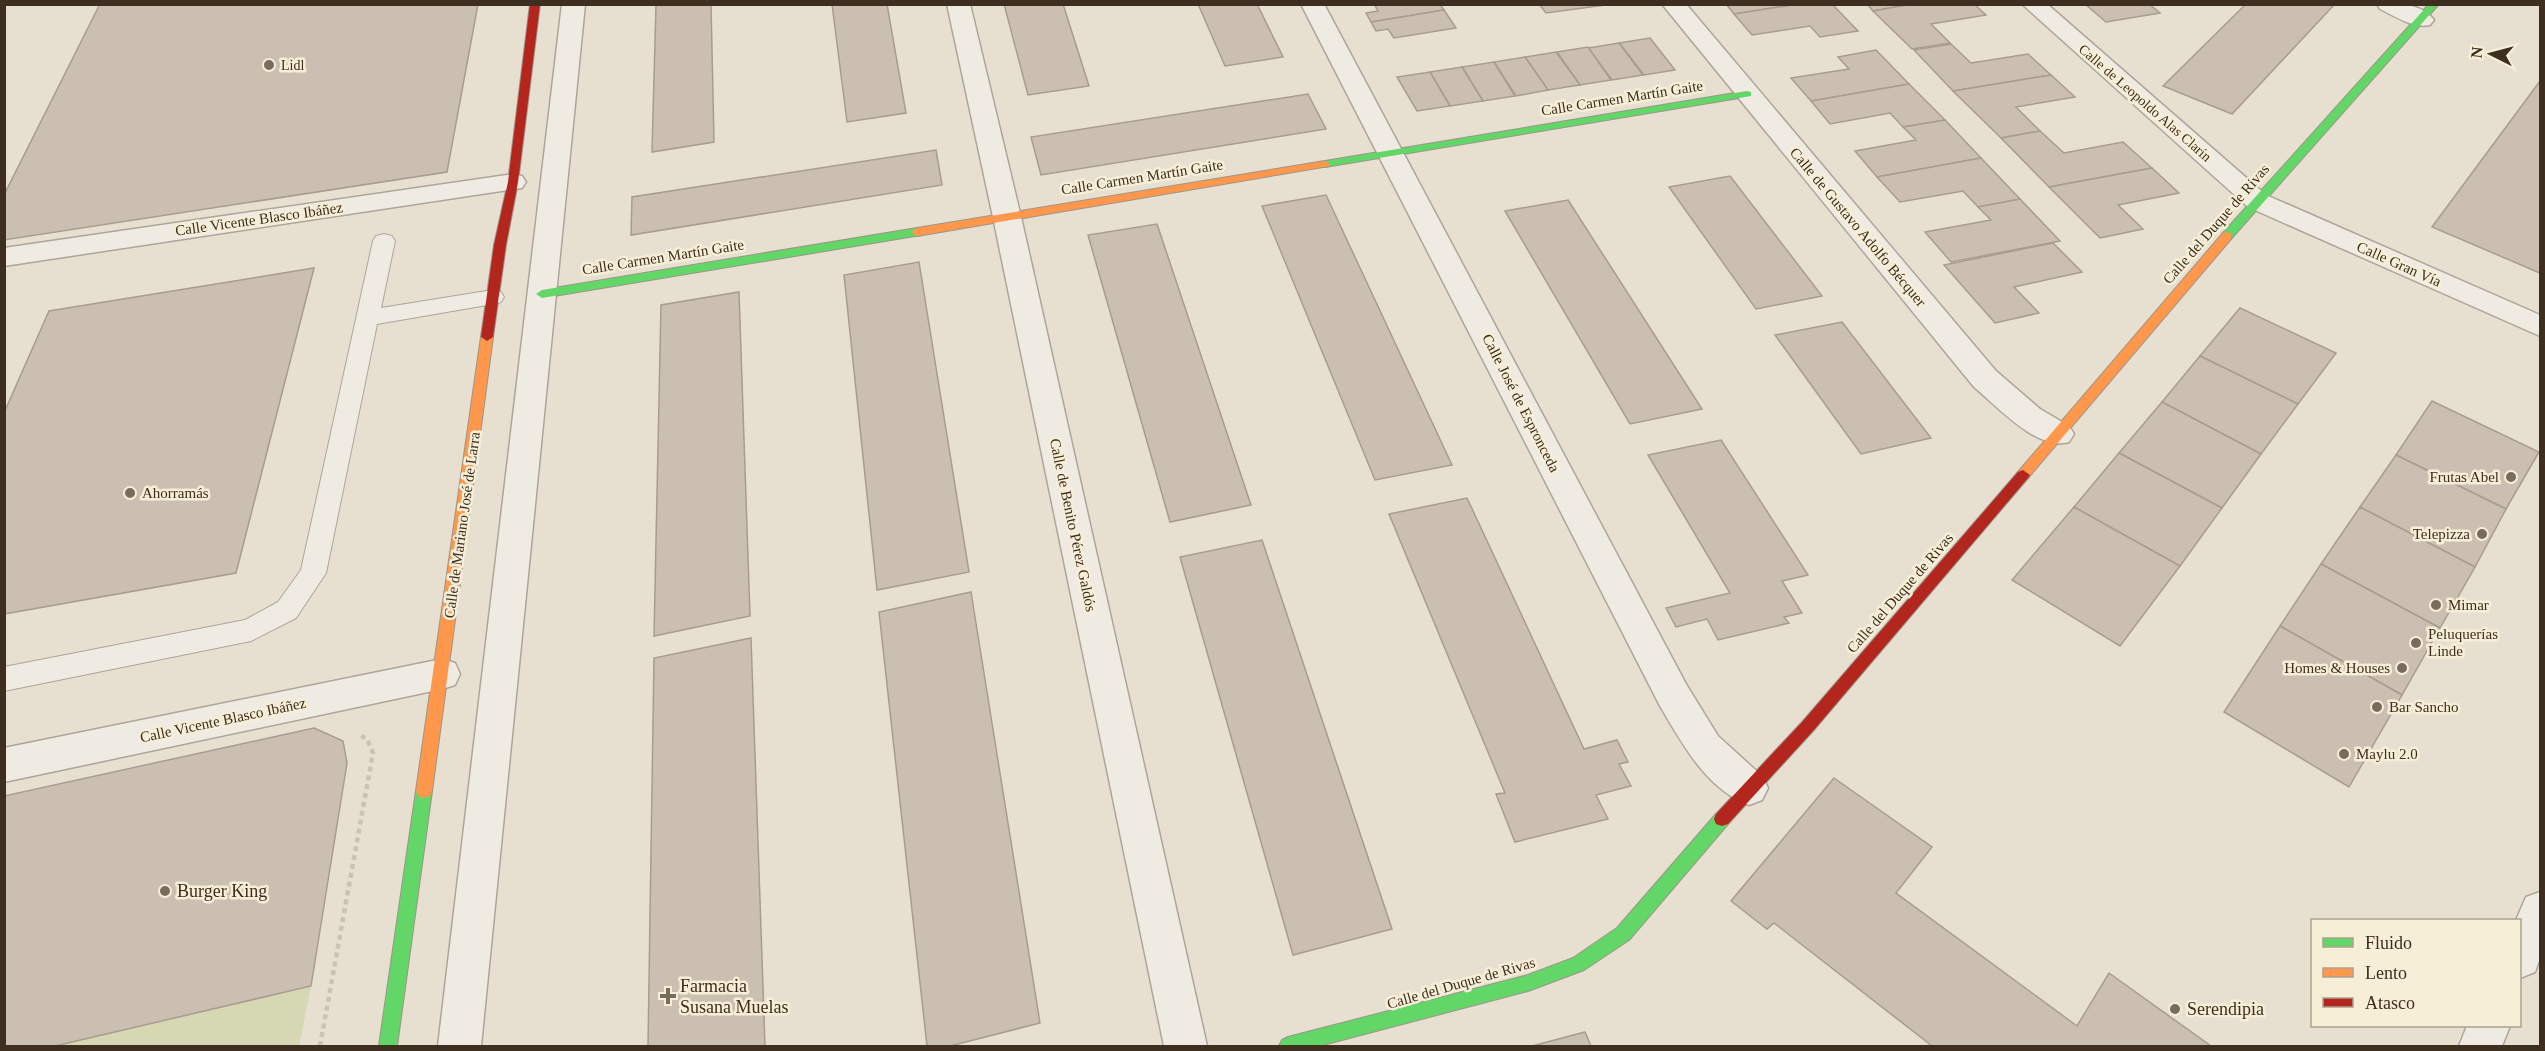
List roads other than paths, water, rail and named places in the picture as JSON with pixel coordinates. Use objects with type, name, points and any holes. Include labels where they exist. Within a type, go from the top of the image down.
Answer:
[{"type":"street","name":"Calle de Mariano José de Larra","points":[[388,1047],[493,297],[513,182],[535,4]]},
{"type":"street","points":[[459,1047],[574,4]]},
{"type":"street","name":"Calle de Benito Pérez Galdós","points":[[958,4],[1186,1047]]},
{"type":"street","name":"Calle José de Espronceda","points":[[1312,4],[1392,153],[1673,695],[1705,748],[1749,788]]},
{"type":"street","name":"Calle de Gustavo Adolfo Bécquer","points":[[1673,4],[1985,379],[2030,417],[2058,434]]},
{"type":"street","name":"Calle de Leopoldo Alas Clarín","points":[[2033,4],[2257,201]]},
{"type":"street","points":[[2388,4],[2429,12]]},
{"type":"street","name":"Calle del Duque de Rivas","points":[[1288,1047],[1528,983],[1578,964],[1623,934],[1749,788],[1808,726],[2257,201],[2429,12]]},
{"type":"street","name":"Calle Carmen Martín Gaite","points":[[542,294],[1747,94]]},
{"type":"street","name":"Calle Vicente Blasco Ibáñez","points":[[4,257],[513,182]]},
{"type":"street","name":"Calle Gran Vía","points":[[2257,201],[2541,326]]},
{"type":"street","name":"Calle Vicente Blasco Ibáñez","points":[[4,765],[442,674]]},
{"type":"street","points":[[2521,956],[2541,911]]},
{"type":"street","points":[[2480,1047],[2489,1027]]},
{"type":"lane","points":[[4,679],[251,630],[287,610],[314,573],[384,241]]},
{"type":"lane","points":[[368,318],[493,297]]},
{"type":"place","name":"Lidl","points":[[269,65]]},
{"type":"place","name":"Frutas Abel","points":[[2511,477]]},
{"type":"place","name":"Ahorramás","points":[[130,493]]},
{"type":"place","name":"Telepizza","points":[[2482,534]]},
{"type":"place","name":"Mimar","points":[[2436,605]]},
{"type":"place","name":"Peluquerías Linde","points":[[2416,643]]},
{"type":"place","name":"Homes & Houses","points":[[2402,668]]},
{"type":"place","name":"Bar Sancho","points":[[2377,707]]},
{"type":"place","name":"Maylu 2.0","points":[[2344,754]]},
{"type":"place","name":"Burger King","points":[[165,891]]},
{"type":"place","name":"Farmacia Susana Muelas","points":[[668,996]]},
{"type":"place","name":"Serendipia","points":[[2175,1009]]}]
